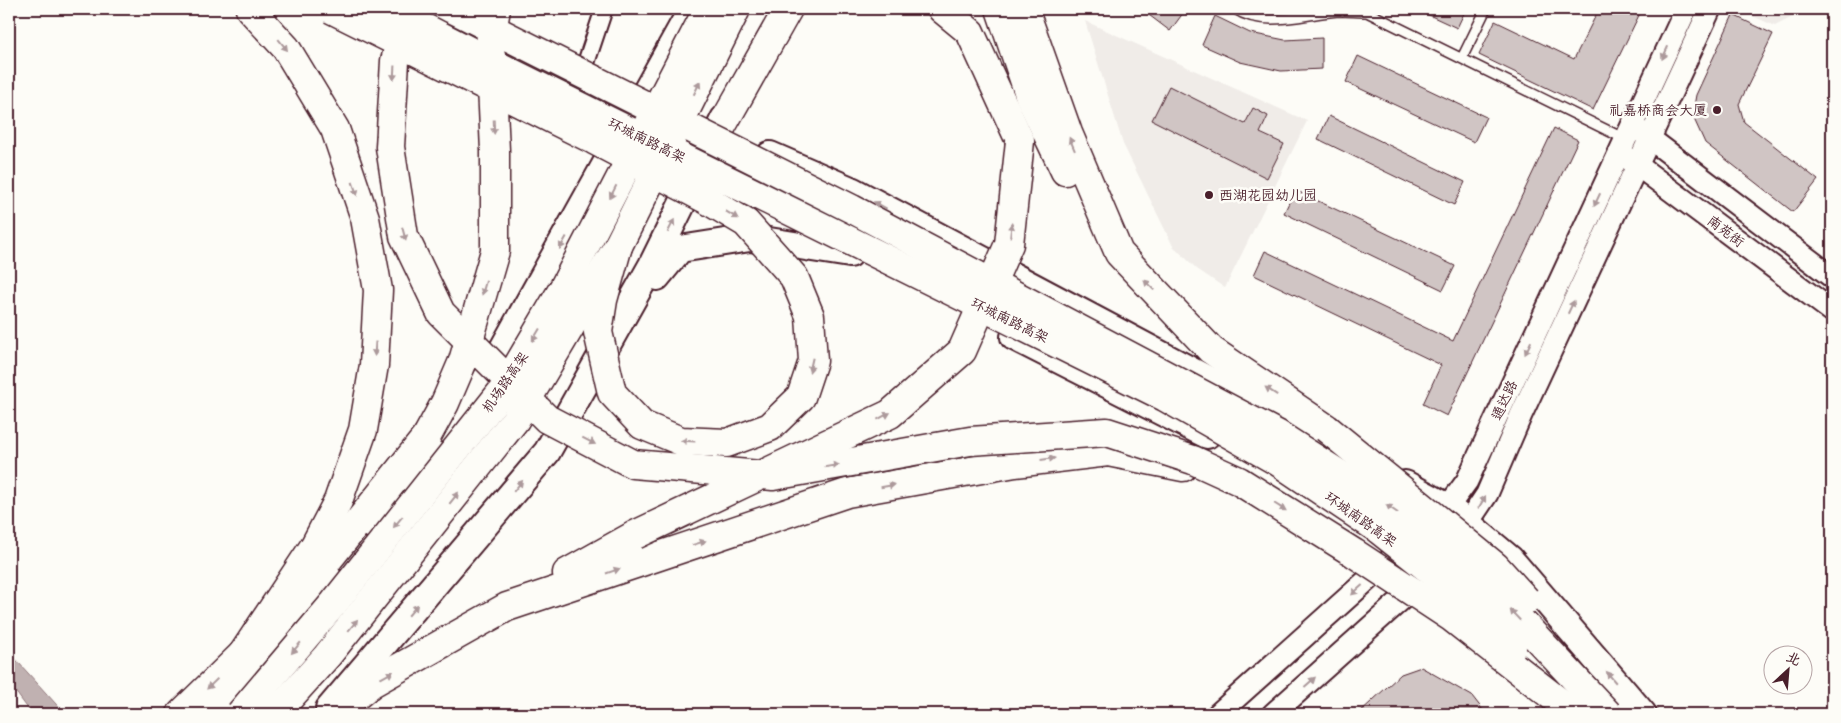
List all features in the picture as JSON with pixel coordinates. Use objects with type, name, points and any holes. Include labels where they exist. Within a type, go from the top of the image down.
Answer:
[{"type":"highway","points":[[242,655],[315,545],[338,501],[363,430],[374,365],[378,290],[365,218],[335,130],[286,48],[250,9]]},
{"type":"highway","points":[[331,9],[594,140],[704,198],[746,224],[794,277],[810,316],[813,361],[801,397],[770,427],[727,443],[681,441],[642,425],[612,393],[598,332],[603,300],[618,246]]},
{"type":"highway","name":"环城南路高架","points":[[388,9],[512,73],[1165,397],[1277,461],[1378,529],[1464,597],[1589,711]]},
{"type":"highway","points":[[410,9],[394,61],[390,147],[404,236],[440,313],[547,419],[633,464],[773,476],[970,441],[1106,432],[1193,460],[1239,481],[1354,553],[1589,711]]},
{"type":"highway","name":"环城南路高架","points":[[453,9],[852,210],[1277,434],[1396,510],[1490,588],[1589,711]]},
{"type":"highway","points":[[181,714],[288,610],[427,436],[446,403],[463,361],[495,251],[495,151],[490,43],[496,9]]},
{"type":"highway","name":"机场路高架","points":[[240,714],[334,603],[504,389],[564,287],[708,9]]},
{"type":"highway","name":"机场路高架","points":[[275,714],[327,656],[515,420],[618,246],[736,9]]},
{"type":"highway","points":[[718,133],[788,9]]},
{"type":"highway","points":[[334,714],[372,683],[635,535],[890,414],[962,351],[1009,244],[1020,141],[970,32],[942,9]]},
{"type":"highway","points":[[1000,9],[1030,97],[1081,205],[1119,253],[1211,350],[1326,428],[1495,566],[1541,617],[1589,711]]},
{"type":"highway","points":[[1024,9],[1068,133],[1119,253]]},
{"type":"highway","points":[[507,607],[848,493],[1015,463],[1108,452],[1165,463],[1239,481]]},
{"type":"main road","points":[[364,9],[622,136],[696,176],[1266,464],[1395,556],[1514,652],[1567,714]]},
{"type":"main road","points":[[479,9],[646,93],[718,133],[853,190],[1448,507],[1510,559],[1643,714]]},
{"type":"main road","points":[[212,714],[467,413],[692,9]]},
{"type":"main road","points":[[324,714],[547,452],[615,331],[718,133],[772,9]]},
{"type":"main road","points":[[615,331],[680,249],[750,238],[850,254]]},
{"type":"street","points":[[586,62],[604,9]]},
{"type":"street","name":"通达路","points":[[1218,714],[1448,507],[1467,481],[1686,9]]},
{"type":"street","name":"通达路","points":[[1273,714],[1425,579],[1469,524],[1487,494],[1636,164],[1710,9]]},
{"type":"street","name":"南苑街","points":[[1832,277],[1650,138],[1625,138],[1636,164],[1832,311]]},
{"type":"lane","points":[[1235,9],[1243,14],[1277,19],[1338,11],[1367,12],[1625,138]]},
{"type":"lane","points":[[1462,58],[1486,9]]},
{"type":"shaded area","points":[[1737,9],[1808,9],[1775,26]]},
{"type":"shaded area","name":"西湖花园幼儿园","points":[[1085,21],[1307,121],[1225,288],[1197,269],[1173,246],[1123,144]]},
{"type":"shaded area","points":[[9,652],[65,714],[32,714],[9,683]]},
{"type":"building","points":[[1141,9],[1186,9],[1170,31]]},
{"type":"building","points":[[1416,9],[1466,9],[1457,28]]},
{"type":"building","points":[[1599,9],[1642,9],[1593,110],[1479,55],[1495,21],[1574,59]]},
{"type":"building","name":"礼嘉桥商会大厦","points":[[1733,15],[1773,34],[1739,104],[1744,122],[1818,180],[1793,212],[1705,143],[1695,121],[1694,106],[1696,95]]},
{"type":"building","points":[[1215,16],[1250,33],[1285,40],[1322,38],[1322,69],[1281,71],[1240,62],[1202,45]]},
{"type":"building","points":[[1358,56],[1486,117],[1474,142],[1346,82]]},
{"type":"building","points":[[1169,86],[1245,124],[1253,108],[1268,116],[1260,133],[1284,144],[1267,178],[1152,120]]},
{"type":"building","points":[[1329,116],[1465,182],[1454,205],[1318,139]]},
{"type":"building","points":[[1554,128],[1578,140],[1447,416],[1423,404],[1441,365],[1254,275],[1265,251],[1453,341]]},
{"type":"building","points":[[1295,190],[1455,266],[1443,290],[1284,213]]},
{"type":"building","points":[[1421,667],[1472,696],[1486,714],[1358,714],[1401,674]]},
{"type":"place","name":"礼嘉桥商会大厦","points":[[1717,110]]},
{"type":"place","name":"西湖花园幼儿园","points":[[1209,195]]}]
